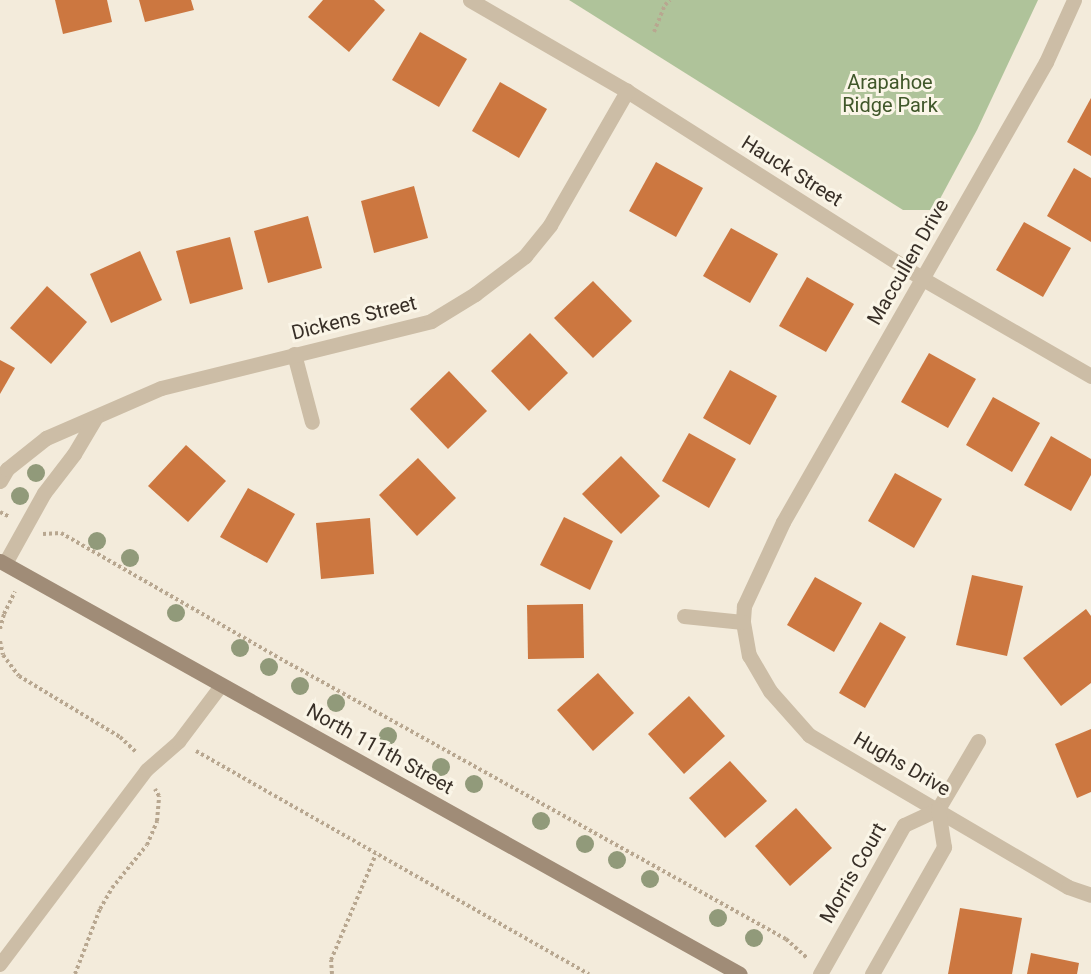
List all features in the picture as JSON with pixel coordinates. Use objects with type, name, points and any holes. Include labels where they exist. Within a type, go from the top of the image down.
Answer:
[{"type":"street","name":"Hauck Street","points":[[470,0],[627,91],[923,279],[1091,376]]},
{"type":"street","name":"Maccullen Drive","points":[[774,542],[1046,62],[1074,0]]},
{"type":"street","name":"Dickens Street","points":[[0,481],[7,469],[46,438],[161,388],[431,321],[475,294],[525,256],[550,225],[627,91]]},
{"type":"street","points":[[294,354],[312,422]]},
{"type":"street","points":[[3,562],[44,494],[74,454],[96,417]]},
{"type":"street","name":"Hughs Drive","points":[[774,542],[744,606],[743,622],[749,655],[770,691],[809,735],[1068,887],[1091,895]]},
{"type":"street","name":"North 111th Street","points":[[3,562],[740,974]]},
{"type":"street","points":[[684,616],[743,622]]},
{"type":"street","points":[[872,974],[944,846],[938,809],[978,741]]},
{"type":"street","name":"Morris Court","points":[[820,974],[904,825],[938,809]]},
{"type":"lane","points":[[0,965],[147,770],[179,742],[222,685]]},
{"type":"path","points":[[654,32],[665,5],[670,0]]},
{"type":"path","points":[[45,535],[61,533],[300,670],[786,939],[810,961]]},
{"type":"path","points":[[0,629],[13,594]]},
{"type":"path","points":[[0,641],[3,655],[19,676],[120,737],[138,754],[159,796],[157,821],[147,845],[112,888],[100,909],[75,974]]},
{"type":"path","points":[[179,742],[589,974]]},
{"type":"path","points":[[332,974],[331,960],[376,854]]},
{"type":"green space","name":"Arapahoe Ridge Park","points":[[569,0],[1038,0],[977,130],[934,210],[903,210]]},
{"type":"building","points":[[55,0],[107,0],[112,22],[63,34]]},
{"type":"building","points":[[139,0],[191,0],[194,10],[145,22]]},
{"type":"building","points":[[323,0],[374,0],[385,10],[349,52],[308,17]]},
{"type":"building","points":[[420,32],[467,59],[439,107],[392,80]]},
{"type":"building","points":[[500,82],[547,109],[519,158],[472,131]]},
{"type":"building","points":[[1091,98],[1091,156],[1067,142]]},
{"type":"building","points":[[656,162],[703,188],[676,237],[629,211]]},
{"type":"building","points":[[1074,168],[1091,178],[1091,242],[1047,216]]},
{"type":"building","points":[[414,186],[428,238],[374,253],[361,201]]},
{"type":"building","points":[[308,216],[322,268],[268,283],[254,231]]},
{"type":"building","points":[[1024,222],[1071,248],[1043,297],[996,270]]},
{"type":"building","points":[[731,228],[778,254],[750,303],[703,276]]},
{"type":"building","points":[[230,237],[243,289],[190,304],[176,251]]},
{"type":"building","points":[[140,251],[162,300],[111,323],[90,274]]},
{"type":"building","points":[[807,277],[854,304],[826,352],[779,326]]},
{"type":"building","points":[[593,281],[632,321],[593,358],[554,318]]},
{"type":"building","points":[[47,286],[87,322],[51,364],[10,328]]},
{"type":"building","points":[[530,333],[568,373],[529,411],[491,371]]},
{"type":"building","points":[[929,353],[976,379],[948,428],[901,402]]},
{"type":"building","points":[[0,360],[15,368],[0,394]]},
{"type":"building","points":[[730,370],[777,396],[750,445],[703,418]]},
{"type":"building","points":[[449,371],[487,411],[448,449],[410,409]]},
{"type":"building","points":[[993,397],[1040,423],[1012,472],[966,445]]},
{"type":"building","points":[[689,433],[736,459],[709,508],[662,481]]},
{"type":"building","points":[[1051,436],[1091,459],[1091,475],[1071,511],[1024,485]]},
{"type":"building","points":[[186,445],[226,481],[188,522],[148,486]]},
{"type":"building","points":[[621,456],[660,496],[621,534],[582,494]]},
{"type":"building","points":[[418,458],[456,498],[417,536],[379,495]]},
{"type":"building","points":[[895,473],[942,499],[914,548],[868,521]]},
{"type":"building","points":[[248,488],[295,514],[267,563],[220,537]]},
{"type":"building","points":[[564,517],[613,541],[590,590],[540,565]]},
{"type":"building","points":[[370,518],[374,574],[321,579],[316,523]]},
{"type":"building","points":[[972,575],[1023,586],[1007,656],[956,645]]},
{"type":"building","points":[[815,577],[862,603],[834,652],[787,625]]},
{"type":"building","points":[[583,604],[584,658],[528,659],[527,605]]},
{"type":"building","points":[[1086,609],[1091,616],[1091,683],[1061,706],[1023,658]]},
{"type":"building","points":[[880,622],[906,637],[865,708],[839,693]]},
{"type":"building","points":[[598,673],[634,713],[593,751],[557,710]]},
{"type":"building","points":[[689,696],[725,736],[684,774],[648,734]]},
{"type":"building","points":[[1091,729],[1091,792],[1077,798],[1055,744]]},
{"type":"building","points":[[730,761],[767,801],[725,838],[689,798]]},
{"type":"building","points":[[796,808],[832,848],[790,886],[755,846]]},
{"type":"building","points":[[960,908],[1022,918],[1012,974],[948,974]]},
{"type":"building","points":[[1031,953],[1079,963],[1077,974],[1027,974]]}]
